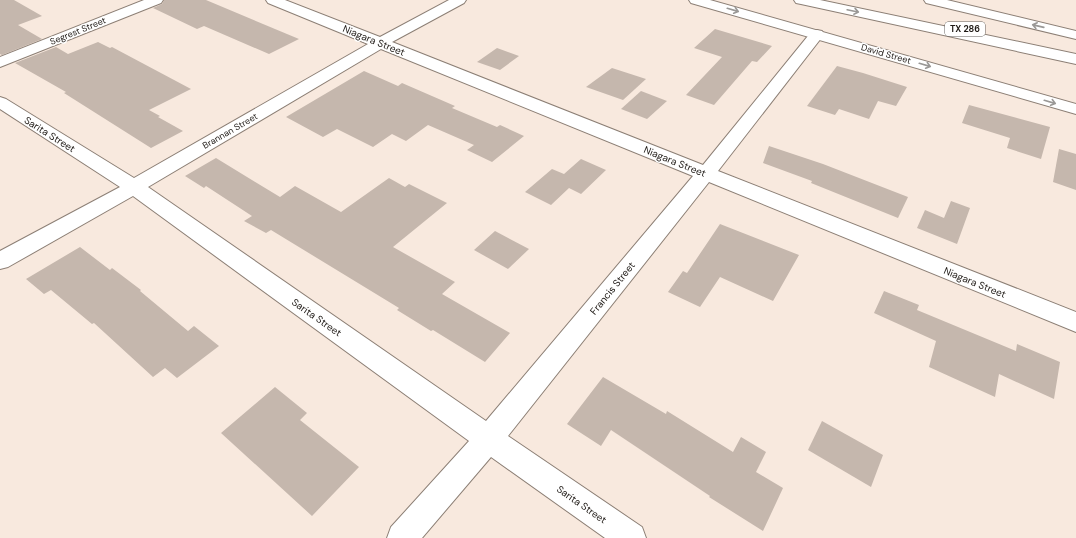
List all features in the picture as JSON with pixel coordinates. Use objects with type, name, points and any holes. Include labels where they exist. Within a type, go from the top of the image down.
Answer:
[{"type":"main road","name":"Segrest Street","points":[[0,62],[156,0]]},
{"type":"main road","name":"Niagara Street","points":[[273,0],[1076,322]]},
{"type":"main road","name":"Brannan Street","points":[[0,261],[134,187],[380,43],[459,0]]},
{"type":"main road","name":"David Street","points":[[696,0],[1076,109]]},
{"type":"main road","points":[[801,0],[1076,59]]},
{"type":"main road","name":"TX 286","points":[[854,0],[1076,59]]},
{"type":"main road","name":"TX 286","points":[[931,0],[1076,35]]},
{"type":"main road","points":[[938,0],[959,7]]},
{"type":"main road","name":"Francis Street","points":[[402,538],[489,439],[706,173],[817,34]]},
{"type":"main road","name":"Sarita Street","points":[[0,102],[134,187],[631,538]]},
{"type":"building","points":[[0,0],[14,0],[42,16],[18,25],[42,39],[2,55],[0,54]]},
{"type":"building","points":[[164,0],[206,0],[299,39],[269,54],[204,26],[197,29],[153,8],[162,4]]},
{"type":"building","points":[[715,29],[772,46],[757,62],[752,61],[714,105],[686,95],[722,57],[694,48]]},
{"type":"building","points":[[98,42],[110,48],[112,47],[191,89],[149,110],[160,116],[158,117],[183,131],[151,148],[64,93],[66,92],[15,63],[56,47],[68,54]]},
{"type":"building","points":[[497,48],[519,56],[500,70],[477,62]]},
{"type":"building","points":[[837,66],[907,87],[896,106],[878,101],[869,119],[839,109],[835,115],[807,106]]},
{"type":"building","points":[[612,68],[646,79],[623,100],[586,87]]},
{"type":"building","points":[[364,71],[398,86],[402,83],[455,106],[452,108],[497,127],[500,125],[524,136],[492,162],[467,150],[474,145],[428,125],[406,141],[392,134],[373,147],[337,129],[323,137],[286,117]]},
{"type":"building","points":[[641,91],[667,101],[647,119],[621,109]]},
{"type":"building","points":[[969,105],[1050,127],[1041,159],[1007,148],[1010,138],[962,123]]},
{"type":"building","points":[[769,146],[823,164],[908,197],[898,218],[811,183],[812,181],[763,163]]},
{"type":"building","points":[[1059,149],[1076,154],[1076,190],[1053,182]]},
{"type":"building","points":[[216,158],[280,197],[295,186],[341,212],[389,178],[405,187],[409,184],[447,203],[393,247],[455,282],[442,294],[510,333],[485,362],[433,330],[431,331],[397,310],[399,308],[271,230],[266,233],[244,221],[252,216],[206,186],[204,188],[185,176]]},
{"type":"building","points":[[581,159],[606,170],[581,194],[569,188],[551,205],[525,192],[552,169],[564,174]]},
{"type":"building","points":[[951,201],[970,208],[957,244],[917,228],[925,210],[944,218]]},
{"type":"building","points":[[720,224],[799,255],[773,301],[720,277],[700,307],[668,292],[683,271],[687,273]]},
{"type":"building","points":[[495,231],[529,249],[508,269],[474,250]]},
{"type":"building","points":[[80,247],[110,270],[112,268],[141,290],[140,291],[188,331],[194,326],[219,346],[177,378],[165,368],[153,377],[94,323],[92,324],[51,290],[44,294],[26,279]]},
{"type":"building","points":[[884,291],[919,305],[917,310],[1016,351],[1017,344],[1060,362],[1054,399],[999,374],[995,397],[929,367],[936,341],[874,313]]},
{"type":"building","points":[[603,377],[666,414],[667,411],[733,452],[741,437],[766,452],[756,472],[783,488],[763,531],[709,497],[710,496],[611,430],[601,446],[567,424]]},
{"type":"building","points":[[275,387],[307,413],[300,420],[359,467],[312,516],[221,433]]},
{"type":"building","points":[[822,421],[883,455],[871,487],[808,450]]}]
